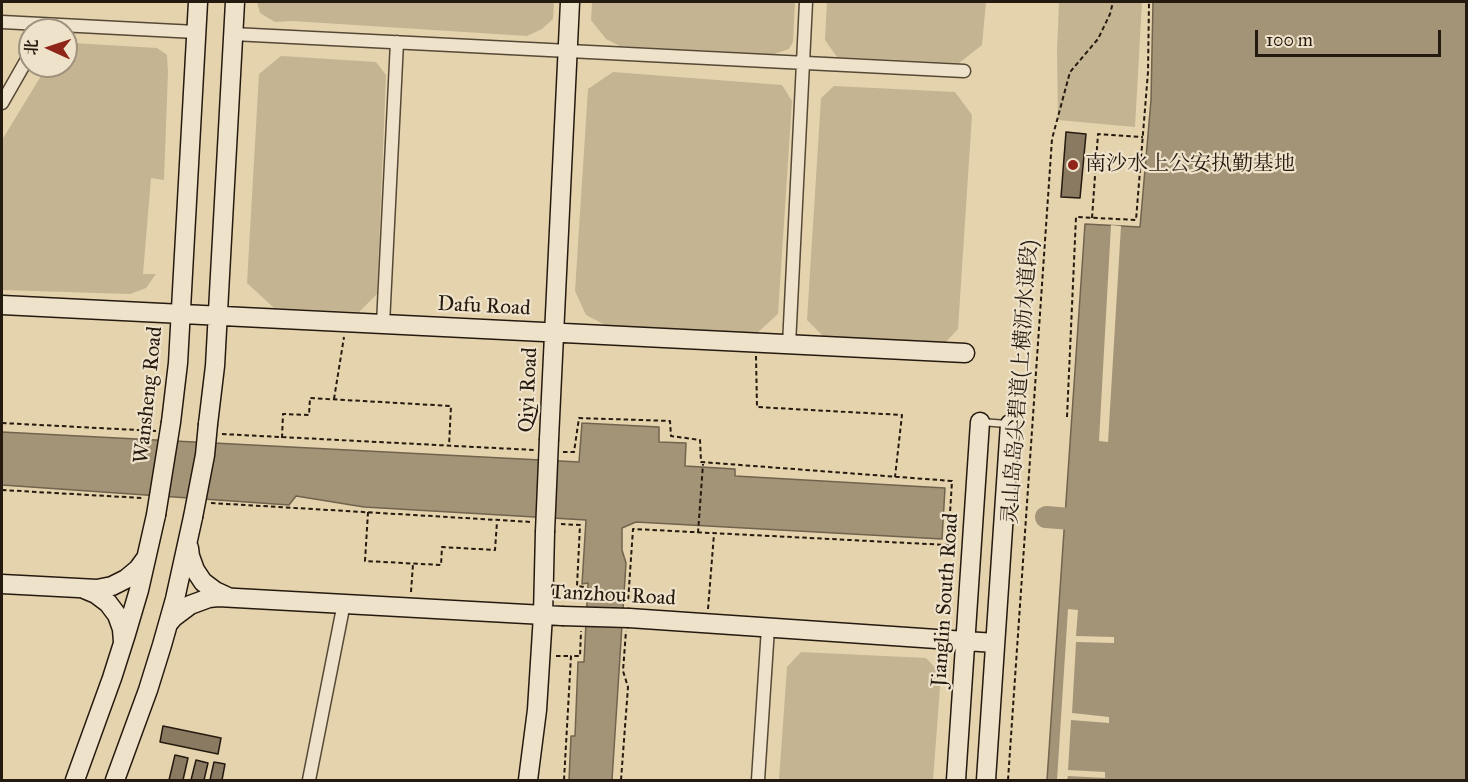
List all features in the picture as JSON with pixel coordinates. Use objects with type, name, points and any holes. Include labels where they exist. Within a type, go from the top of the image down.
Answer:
[{"type":"street","name":"Wansheng Road","points":[[75,780],[123,644],[156,515],[177,363],[198,2]]},
{"type":"street","points":[[115,780],[148,690],[198,510],[201,476],[210,429],[215,366],[235,2]]},
{"type":"street","name":"Qiyi Road","points":[[528,780],[537,710],[543,615],[544,445],[554,333],[570,2]]},
{"type":"street","points":[[789,345],[806,2]]},
{"type":"street","points":[[2,22],[18,24]]},
{"type":"street","points":[[78,28],[196,32]]},
{"type":"street","points":[[233,34],[964,71]]},
{"type":"street","points":[[383,324],[397,42]]},
{"type":"street","points":[[2,103],[18,75]]},
{"type":"street","name":"Dafu Road","points":[[2,305],[965,353]]},
{"type":"street","name":"Jianglin South Road","points":[[956,780],[980,422]]},
{"type":"street","points":[[986,780],[1010,424]]},
{"type":"street","points":[[188,541],[192,563],[203,582],[228,597]]},
{"type":"street","points":[[2,584],[97,589],[112,586],[126,579],[138,569],[147,556]]},
{"type":"street","points":[[82,588],[108,603],[117,615],[122,629],[123,644]]},
{"type":"street","name":"Tanzhou Road","points":[[168,624],[190,605],[209,598],[228,597],[627,618],[995,643]]},
{"type":"street","points":[[309,780],[344,603]]},
{"type":"street","points":[[758,780],[768,628]]},
{"type":"lane","points":[[980,422],[1010,424]]},
{"type":"path","name":"灵山岛岛尖碧道(上横沥水道段)","points":[[1008,780],[1052,139],[1070,72],[1098,39],[1110,15],[1113,2]]},
{"type":"path","points":[[1067,417],[1076,217],[1136,220],[1148,72],[1149,2]]},
{"type":"path","points":[[1092,218],[1098,134],[1143,137]]},
{"type":"path","points":[[334,399],[346,322]]},
{"type":"path","points":[[756,343],[757,407],[902,415],[895,477]]},
{"type":"path","points":[[282,438],[284,414],[309,415],[310,398],[334,399],[451,406],[449,446]]},
{"type":"path","points":[[562,452],[574,452],[579,418],[670,422],[670,436],[700,440],[700,462],[952,482],[948,545],[633,529],[623,671],[628,687],[621,780]]},
{"type":"path","points":[[2,423],[168,427]]},
{"type":"path","points":[[210,429],[282,438],[449,446],[544,445]]},
{"type":"path","points":[[698,533],[703,462]]},
{"type":"path","points":[[2,490],[143,498]]},
{"type":"path","points":[[198,510],[368,512],[497,520],[544,526],[580,525],[577,586],[584,587],[582,610]]},
{"type":"path","points":[[368,512],[365,561],[413,564],[441,565],[442,547],[495,550],[497,520]]},
{"type":"path","points":[[706,624],[714,534]]},
{"type":"path","points":[[410,607],[413,564]]},
{"type":"path","points":[[564,780],[572,656],[580,656],[582,622]]},
{"type":"shaded area","points":[[257,2],[554,2],[553,19],[542,29],[527,36],[292,21],[275,22],[260,13]]},
{"type":"shaded area","points":[[592,2],[795,2],[793,42],[789,49],[774,54],[620,46],[606,39],[591,20]]},
{"type":"shaded area","points":[[827,2],[986,2],[982,45],[959,63],[837,57],[825,40]]},
{"type":"shaded area","points":[[1059,2],[1142,2],[1135,127],[1058,120]]},
{"type":"shaded area","points":[[1153,2],[1466,2],[1466,780],[1047,780],[1085,224],[1140,227],[1151,100]]},
{"type":"shaded area","points":[[78,43],[157,48],[167,55],[164,180],[151,178],[143,274],[156,274],[146,288],[130,294],[2,290],[2,140],[40,78],[78,78]]},
{"type":"shaded area","points":[[281,56],[376,62],[386,75],[377,294],[359,312],[274,308],[247,283],[259,74]]},
{"type":"shaded area","points":[[613,72],[782,85],[792,101],[778,314],[757,333],[609,327],[586,315],[575,291],[588,89]]},
{"type":"shaded area","points":[[834,86],[955,92],[972,115],[958,329],[945,343],[824,337],[807,320],[821,98]]},
{"type":"shaded area","points":[[582,423],[659,427],[659,442],[686,443],[685,466],[735,469],[735,476],[945,488],[942,539],[636,522],[622,528],[622,550],[626,563],[612,780],[569,780],[571,736],[575,736],[578,662],[584,662],[588,583],[582,584],[586,520],[364,507],[296,496],[289,505],[2,485],[2,432],[579,462]]},
{"type":"shaded area","points":[[801,652],[926,658],[941,674],[933,780],[779,780],[787,667]]},
{"type":"pier","points":[[1111,225],[1121,226],[1108,442],[1099,441]]},
{"type":"pier","points":[[1068,609],[1078,610],[1076,636],[1114,637],[1114,643],[1076,642],[1072,713],[1109,717],[1109,723],[1071,720],[1068,770],[1105,772],[1105,778],[1068,776],[1067,780],[1057,780]]},
{"type":"building","name":"南沙水上公安执勤基地","points":[[1066,132],[1086,134],[1080,198],[1061,197]]},
{"type":"building","points":[[163,726],[221,738],[218,754],[160,742]]},
{"type":"building","points":[[175,755],[188,758],[183,780],[169,780]]},
{"type":"building","points":[[196,760],[208,763],[204,780],[191,780]]},
{"type":"building","points":[[214,762],[225,764],[222,780],[210,780]]},
{"type":"waterway","points":[[1046,517],[1096,521]]},
{"type":"place","name":"南沙水上公安执勤基地","points":[[1073,165]]}]
